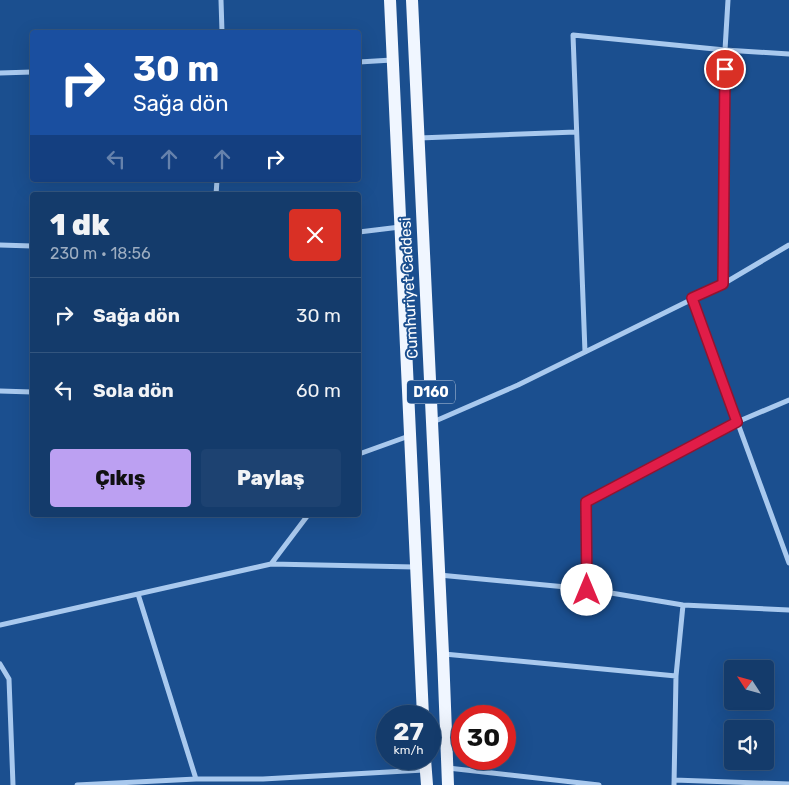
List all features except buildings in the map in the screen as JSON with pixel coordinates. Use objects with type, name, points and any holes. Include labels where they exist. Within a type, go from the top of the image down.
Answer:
[{"type":"main road","name":"Cumhuriyet Caddesi","points":[[390,0],[422,705]]},
{"type":"main road","name":"Cumhuriyet Caddesi","points":[[412,0],[448,785]]},
{"type":"main road","points":[[426,770],[427,785]]},
{"type":"street","points":[[221,0],[222,30]]},
{"type":"street","points":[[723,284],[725,50],[728,0]]},
{"type":"street","points":[[586,352],[573,35],[725,50],[789,54]]},
{"type":"street","points":[[361,62],[393,60]]},
{"type":"street","points":[[0,73],[30,72]]},
{"type":"street","points":[[418,138],[576,132]]},
{"type":"street","points":[[361,232],[400,227]]},
{"type":"street","points":[[0,245],[30,246]]},
{"type":"street","points":[[432,422],[518,385],[586,352],[723,284],[789,245]]},
{"type":"street","points":[[692,298],[789,563]]},
{"type":"street","points":[[0,391],[30,392]]},
{"type":"street","points":[[587,590],[586,502],[737,422],[789,400]]},
{"type":"street","points":[[361,453],[409,436]]},
{"type":"street","points":[[271,564],[306,517]]},
{"type":"street","points":[[0,625],[271,564],[416,567]]},
{"type":"street","points":[[439,575],[587,590],[683,605],[789,610]]},
{"type":"street","points":[[138,594],[196,779]]},
{"type":"street","points":[[683,605],[676,676],[674,783],[789,784]]},
{"type":"street","points":[[443,654],[676,676]]},
{"type":"street","points":[[0,664],[9,679],[12,785]]},
{"type":"street","points":[[447,768],[599,785]]},
{"type":"street","points":[[78,785],[196,779],[263,779],[376,769]]},
{"type":"route","points":[[587,590],[586,502],[737,422],[692,298],[723,284],[725,69]]}]
